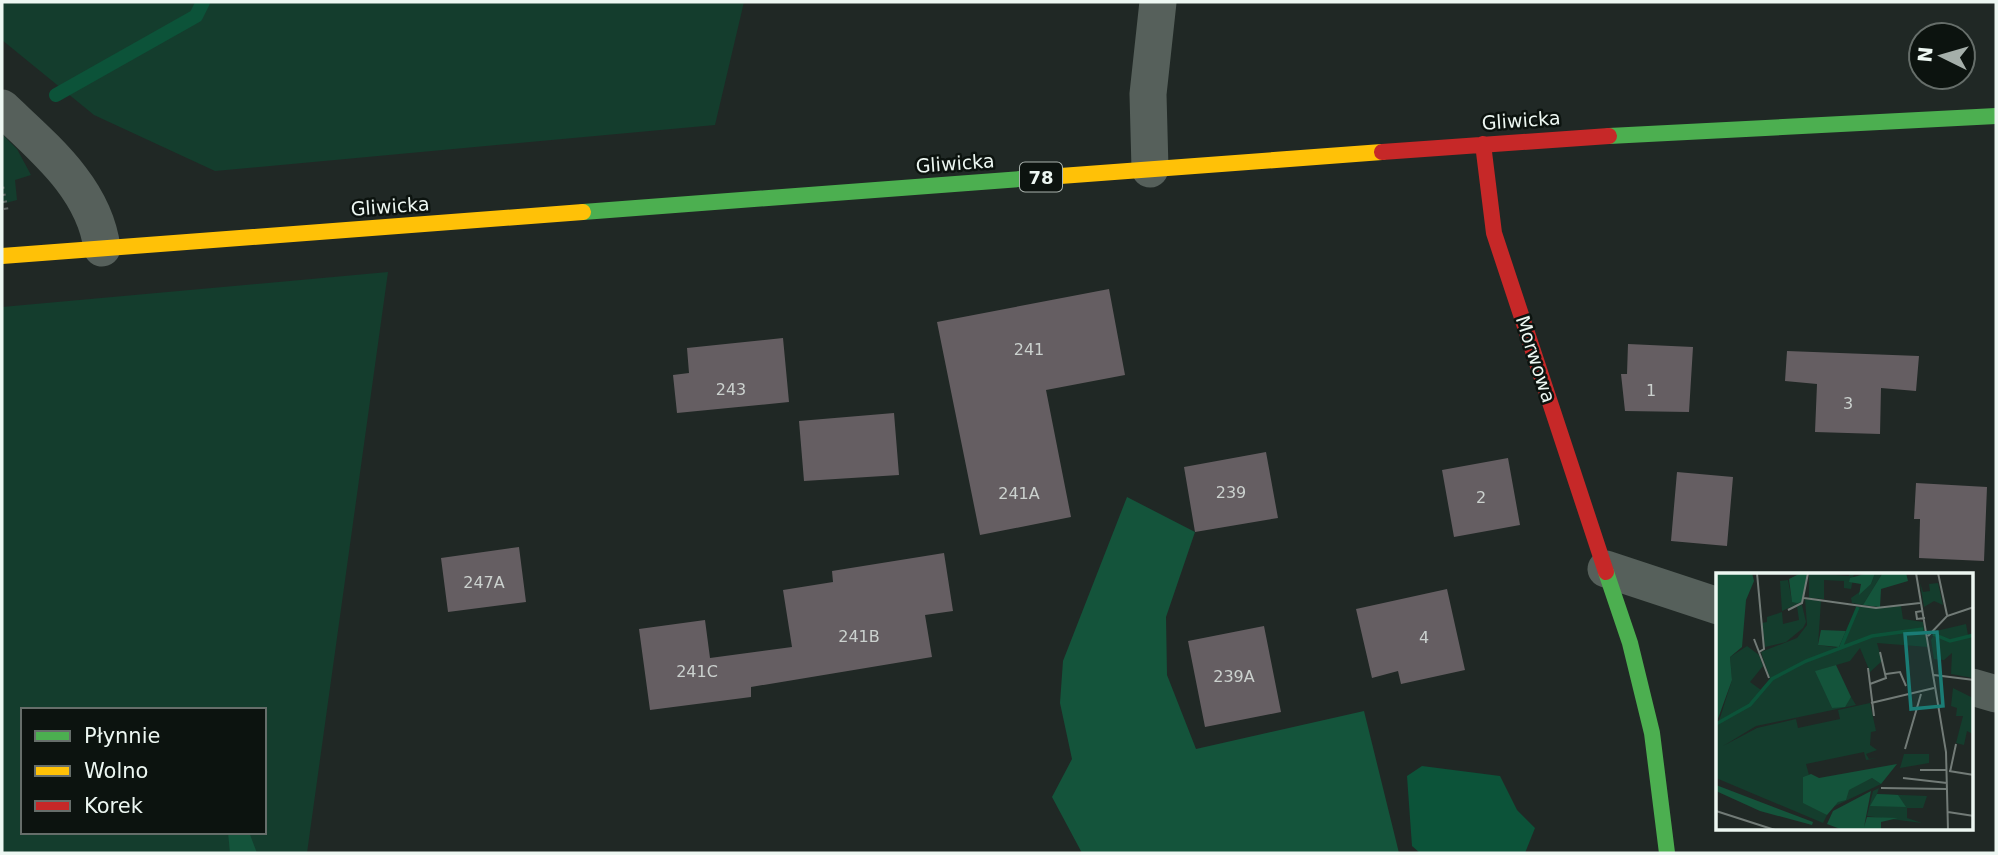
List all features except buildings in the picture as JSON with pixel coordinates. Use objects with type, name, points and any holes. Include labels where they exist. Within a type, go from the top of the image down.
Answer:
[{"type":"main road","name":"Gliwicka","points":[[2,256],[1483,144],[1996,116]]},
{"type":"main road","name":"Morwowa","points":[[1483,144],[1494,233],[1630,643],[1652,733],[1667,853]]},
{"type":"street","points":[[1150,169],[1148,94],[1158,2]]},
{"type":"street","points":[[2,108],[53,158],[85,196],[98,222],[102,248]]},
{"type":"street","points":[[1606,569],[1716,605]]},
{"type":"street","points":[[1974,688],[1996,694]]},
{"type":"path","points":[[2,187],[8,222]]},
{"type":"shaded area","points":[[2,2],[744,2],[715,125],[215,171],[94,115],[2,40]]},
{"type":"shaded area","points":[[2,134],[17,149],[31,175],[15,180],[17,200],[2,204]]},
{"type":"shaded area","points":[[388,272],[307,853],[2,853],[2,307]]},
{"type":"shaded area","points":[[1127,497],[1195,532],[1166,617],[1167,675],[1196,749],[1364,711],[1399,853],[1082,853],[1052,797],[1072,759],[1060,703],[1063,661]]},
{"type":"shaded area","points":[[1422,766],[1500,776],[1517,810],[1535,828],[1525,853],[1420,853],[1412,846],[1407,776]]},
{"type":"shaded area","points":[[228,834],[250,834],[257,853],[230,853]]},
{"type":"waterway","points":[[56,95],[196,16],[203,2]]},
{"type":"traffic: fast","points":[[1609,136],[1996,116]]},
{"type":"traffic: fast","points":[[583,212],[1047,177]]},
{"type":"traffic: fast","points":[[1606,572],[1630,643],[1652,733],[1667,853]]},
{"type":"traffic: slow","points":[[1047,177],[1382,152]]},
{"type":"traffic: slow","points":[[2,256],[583,212]]},
{"type":"traffic: jam","points":[[1382,152],[1609,136]]},
{"type":"traffic: jam","points":[[1483,144],[1494,233],[1606,572]]}]
